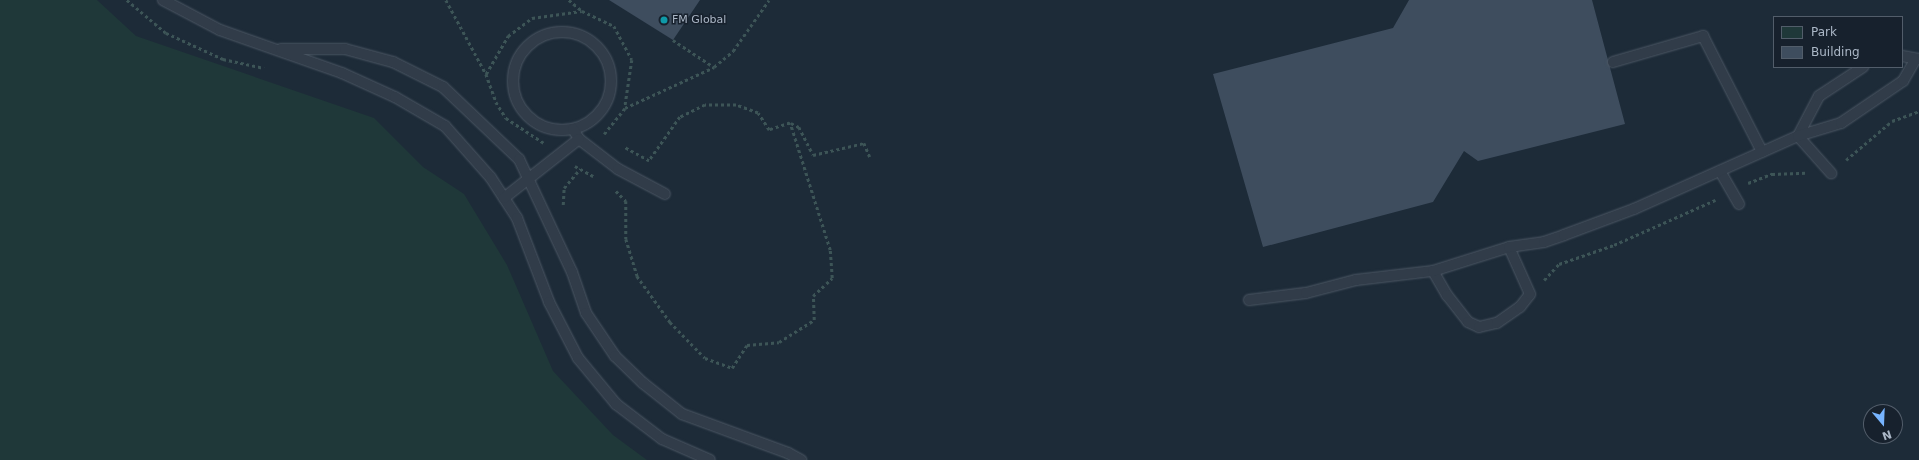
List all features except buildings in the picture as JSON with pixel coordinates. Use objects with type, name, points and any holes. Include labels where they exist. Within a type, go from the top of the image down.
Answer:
[{"type":"lane","points":[[164,0],[220,30],[342,73],[388,94],[445,126],[491,178],[517,218],[549,302],[578,358],[616,404],[662,439],[710,460]]},
{"type":"lane","points":[[558,33],[574,34],[589,41],[601,52],[609,66],[609,93],[600,112],[588,123],[573,129],[557,130],[541,126],[528,117],[518,104],[514,89],[514,73],[522,53],[529,45],[543,36],[558,33]]},
{"type":"lane","points":[[1613,62],[1703,36],[1762,152]]},
{"type":"lane","points":[[273,49],[346,49],[400,65],[443,87],[519,159],[548,219],[586,313],[615,356],[643,383],[682,414],[788,453],[801,460]]},
{"type":"lane","points":[[1249,300],[1306,293],[1356,280],[1433,271],[1509,247],[1544,242],[1634,209],[1798,136],[1841,123],[1903,81],[1917,59],[1903,56]]},
{"type":"lane","points":[[1798,136],[1819,96],[1861,68]]},
{"type":"lane","points":[[573,129],[579,139],[618,169],[665,194]]},
{"type":"lane","points":[[1798,136],[1831,173]]},
{"type":"lane","points":[[504,198],[560,156],[579,139]]},
{"type":"lane","points":[[1720,171],[1738,204]]},
{"type":"lane","points":[[1433,271],[1448,295],[1468,322],[1479,327],[1496,323],[1520,307],[1530,294],[1509,247]]},
{"type":"path","points":[[128,0],[166,33],[223,59],[268,69]]},
{"type":"path","points":[[446,0],[486,74],[496,102],[506,118],[580,170],[600,179]]},
{"type":"path","points":[[569,0],[582,11],[614,26],[632,60],[625,108]]},
{"type":"path","points":[[548,219],[562,210],[564,188],[580,170],[591,149],[625,108],[714,67],[733,51],[769,0]]},
{"type":"path","points":[[486,74],[508,36],[532,18],[582,11]]},
{"type":"path","points":[[674,40],[714,67]]},
{"type":"path","points":[[623,146],[649,161],[680,117],[705,105],[736,106],[758,113],[769,130],[790,123],[799,127],[813,155],[864,143],[870,157]]},
{"type":"path","points":[[611,187],[626,201],[626,239],[637,276],[670,322],[705,358],[732,368],[747,345],[779,342],[814,320],[813,296],[832,278],[830,250],[790,123]]},
{"type":"path","points":[[603,135],[610,139]]},
{"type":"green space","points":[[0,0],[97,0],[136,36],[374,118],[423,167],[464,194],[507,265],[553,371],[613,435],[647,460],[0,460]]},
{"type":"place","name":"FM Global","points":[[664,20]]}]
